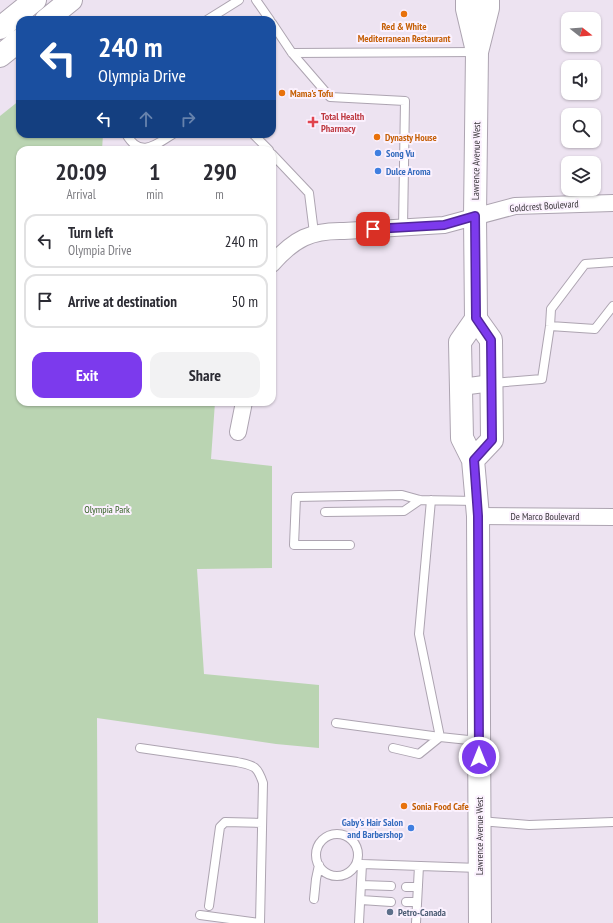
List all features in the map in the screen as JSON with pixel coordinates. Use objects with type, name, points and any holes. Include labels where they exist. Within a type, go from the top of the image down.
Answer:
[{"type":"main road","points":[[0,28],[35,0]]},
{"type":"main road","points":[[51,16],[71,0]]},
{"type":"main road","name":"Lawrence Avenue West","points":[[467,0],[477,52],[475,216],[476,318],[460,342],[462,438],[474,460],[477,508],[480,923]]},
{"type":"main road","name":"Lawrence Avenue West","points":[[477,52],[488,8],[488,0]]},
{"type":"main road","points":[[0,56],[16,43]]},
{"type":"main road","points":[[474,460],[492,440],[491,340],[476,318]]},
{"type":"street","name":"Goldcrest Boulevard","points":[[276,259],[301,238],[327,230],[344,231],[444,225],[515,206],[613,203]]},
{"type":"street","points":[[461,387],[492,383]]},
{"type":"street","points":[[238,432],[243,406]]},
{"type":"street","name":"De Marco Boulevard","points":[[477,508],[613,517]]},
{"type":"lane","points":[[213,16],[239,0]]},
{"type":"lane","points":[[256,0],[267,16]]},
{"type":"lane","points":[[276,29],[292,53],[330,97],[405,101],[403,228]]},
{"type":"lane","points":[[292,53],[477,52]]},
{"type":"lane","points":[[128,138],[131,143],[137,146]]},
{"type":"lane","points":[[154,146],[167,138]]},
{"type":"lane","points":[[258,138],[264,146]]},
{"type":"lane","points":[[276,158],[309,193],[314,233]]},
{"type":"lane","points":[[492,383],[542,378],[550,326],[551,309],[584,264],[613,262]]},
{"type":"lane","points":[[550,326],[595,329],[613,306]]},
{"type":"lane","points":[[350,545],[294,545],[296,496],[402,495],[420,500],[431,500],[477,508]]},
{"type":"lane","points":[[325,512],[404,511],[420,500]]},
{"type":"lane","points":[[431,500],[420,634],[440,737]]},
{"type":"lane","points":[[336,723],[479,741]]},
{"type":"lane","points":[[393,748],[420,754],[440,737]]},
{"type":"lane","points":[[140,748],[237,762],[252,766],[259,771],[263,783],[260,923],[200,915]]},
{"type":"lane","points":[[209,906],[220,828],[224,822],[230,821],[262,823]]},
{"type":"lane","points":[[479,821],[529,825],[613,822]]},
{"type":"lane","points":[[360,923],[361,885],[359,863],[358,852],[353,841],[348,836],[336,834],[329,835],[319,844],[317,858],[324,871],[330,874],[344,874],[351,871],[359,863],[479,868]]},
{"type":"lane","points":[[314,899],[316,879],[320,865]]},
{"type":"lane","points":[[416,923],[419,866]]},
{"type":"lane","points":[[361,885],[391,886]]},
{"type":"lane","points":[[406,887],[418,887]]},
{"type":"lane","points":[[360,900],[391,902]]},
{"type":"lane","points":[[406,902],[417,902]]},
{"type":"green space","name":"Olympia Park","points":[[16,103],[16,138],[103,138],[102,146],[16,146],[16,406],[215,406],[211,459],[272,466],[272,568],[197,569],[204,674],[319,685],[319,748],[276,744],[97,718],[98,923],[0,923],[0,116]]},
{"type":"place","name":"Red & White Mediterranean Restaurant","points":[[404,14]]},
{"type":"place","name":"Mama's Tofu","points":[[282,93]]},
{"type":"place","name":"Total Health Pharmacy","points":[[313,122]]},
{"type":"place","name":"Dynasty House","points":[[377,137]]},
{"type":"place","name":"Song Vu","points":[[378,153]]},
{"type":"place","name":"Dulce Aroma","points":[[378,171]]},
{"type":"place","name":"Sonia Food Cafe","points":[[404,806]]},
{"type":"place","name":"Gaby's Hair Salon and Barbershop","points":[[411,828]]},
{"type":"place","name":"Petro-Canada","points":[[390,912]]},
{"type":"route","points":[[373,229],[444,225],[475,216],[476,318],[491,340],[492,410],[492,440],[474,460],[478,516],[479,757]]}]
